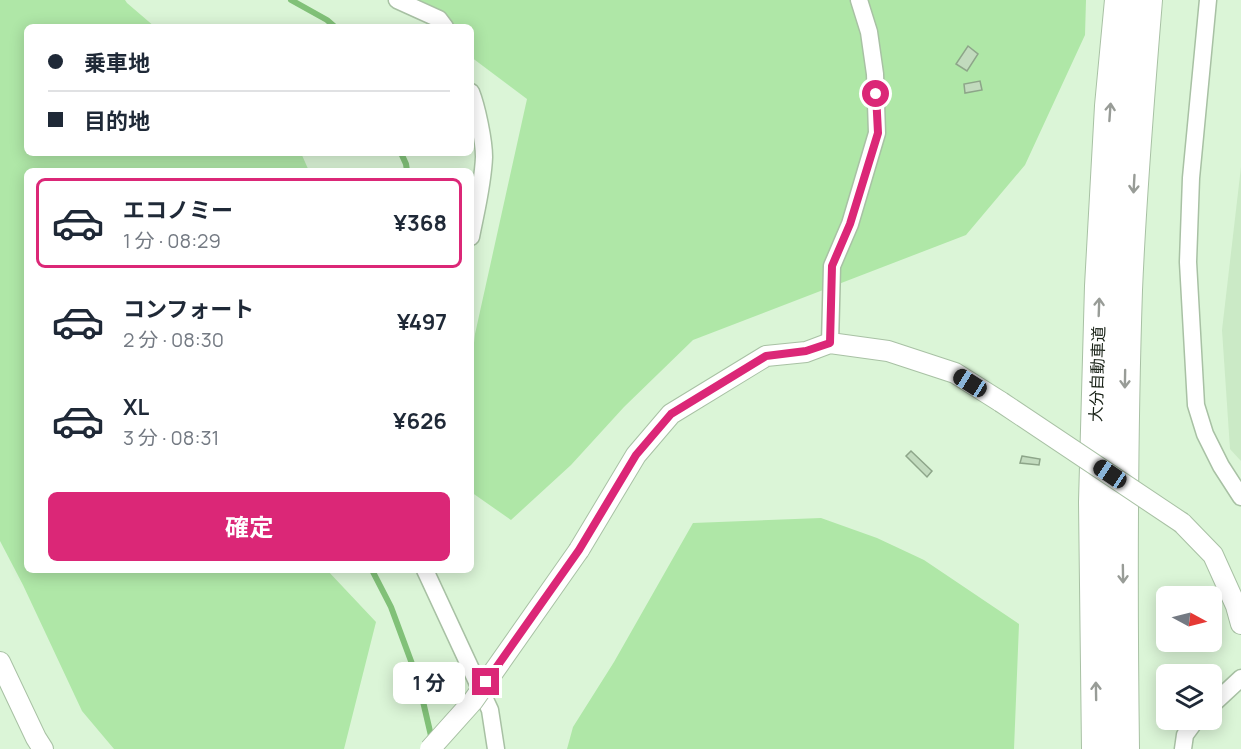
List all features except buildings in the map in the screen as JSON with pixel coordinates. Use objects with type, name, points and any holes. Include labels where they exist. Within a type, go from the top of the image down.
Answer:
[{"type":"highway","name":"大分自動車道","points":[[1097,749],[1094,502],[1100,286],[1110,106],[1119,0]]},
{"type":"highway","name":"大分自動車道","points":[[1124,749],[1122,514],[1127,289],[1147,0]]},
{"type":"street","points":[[397,0],[439,19],[443,24]]},
{"type":"street","points":[[830,343],[832,266],[850,224],[878,133],[869,32],[859,0]]},
{"type":"street","points":[[1208,0],[1191,178],[1188,262],[1196,405],[1205,434],[1221,466],[1241,497]]},
{"type":"street","points":[[474,100],[484,155],[474,221]]},
{"type":"street","points":[[430,749],[473,701],[579,550],[636,455],[671,414],[766,356],[806,351],[830,343],[888,351],[955,374],[1001,402],[1182,523],[1213,555],[1236,606],[1241,624]]},
{"type":"street","points":[[426,573],[490,710],[496,749]]},
{"type":"street","points":[[0,662],[43,749]]},
{"type":"street","points":[[1222,696],[1241,678]]},
{"type":"street","points":[[1183,749],[1185,735],[1189,730]]},
{"type":"shaded area","points":[[1241,167],[1241,461],[1230,449],[1222,330]]},
{"type":"green space","points":[[0,0],[125,0],[152,24],[24,24],[24,156],[302,156],[308,168],[24,168],[24,573],[330,573],[376,622],[344,749],[114,749],[82,711],[0,541]]},
{"type":"green space","points":[[395,0],[1086,0],[1085,35],[1025,165],[966,235],[693,340],[624,407],[571,465],[511,520],[474,494],[474,343],[527,99],[474,59],[474,24],[427,24]]},
{"type":"green space","points":[[821,518],[877,538],[924,560],[1019,624],[1014,749],[567,749],[573,727],[614,662],[693,523]]},
{"type":"waterway","points":[[291,0],[332,24]]},
{"type":"waterway","points":[[402,156],[407,168]]},
{"type":"waterway","points":[[374,573],[391,607],[418,680],[432,740]]},
{"type":"route","points":[[486,682],[579,550],[636,455],[671,414],[766,356],[806,351],[830,343],[832,266],[850,224],[878,133],[876,94]]}]
